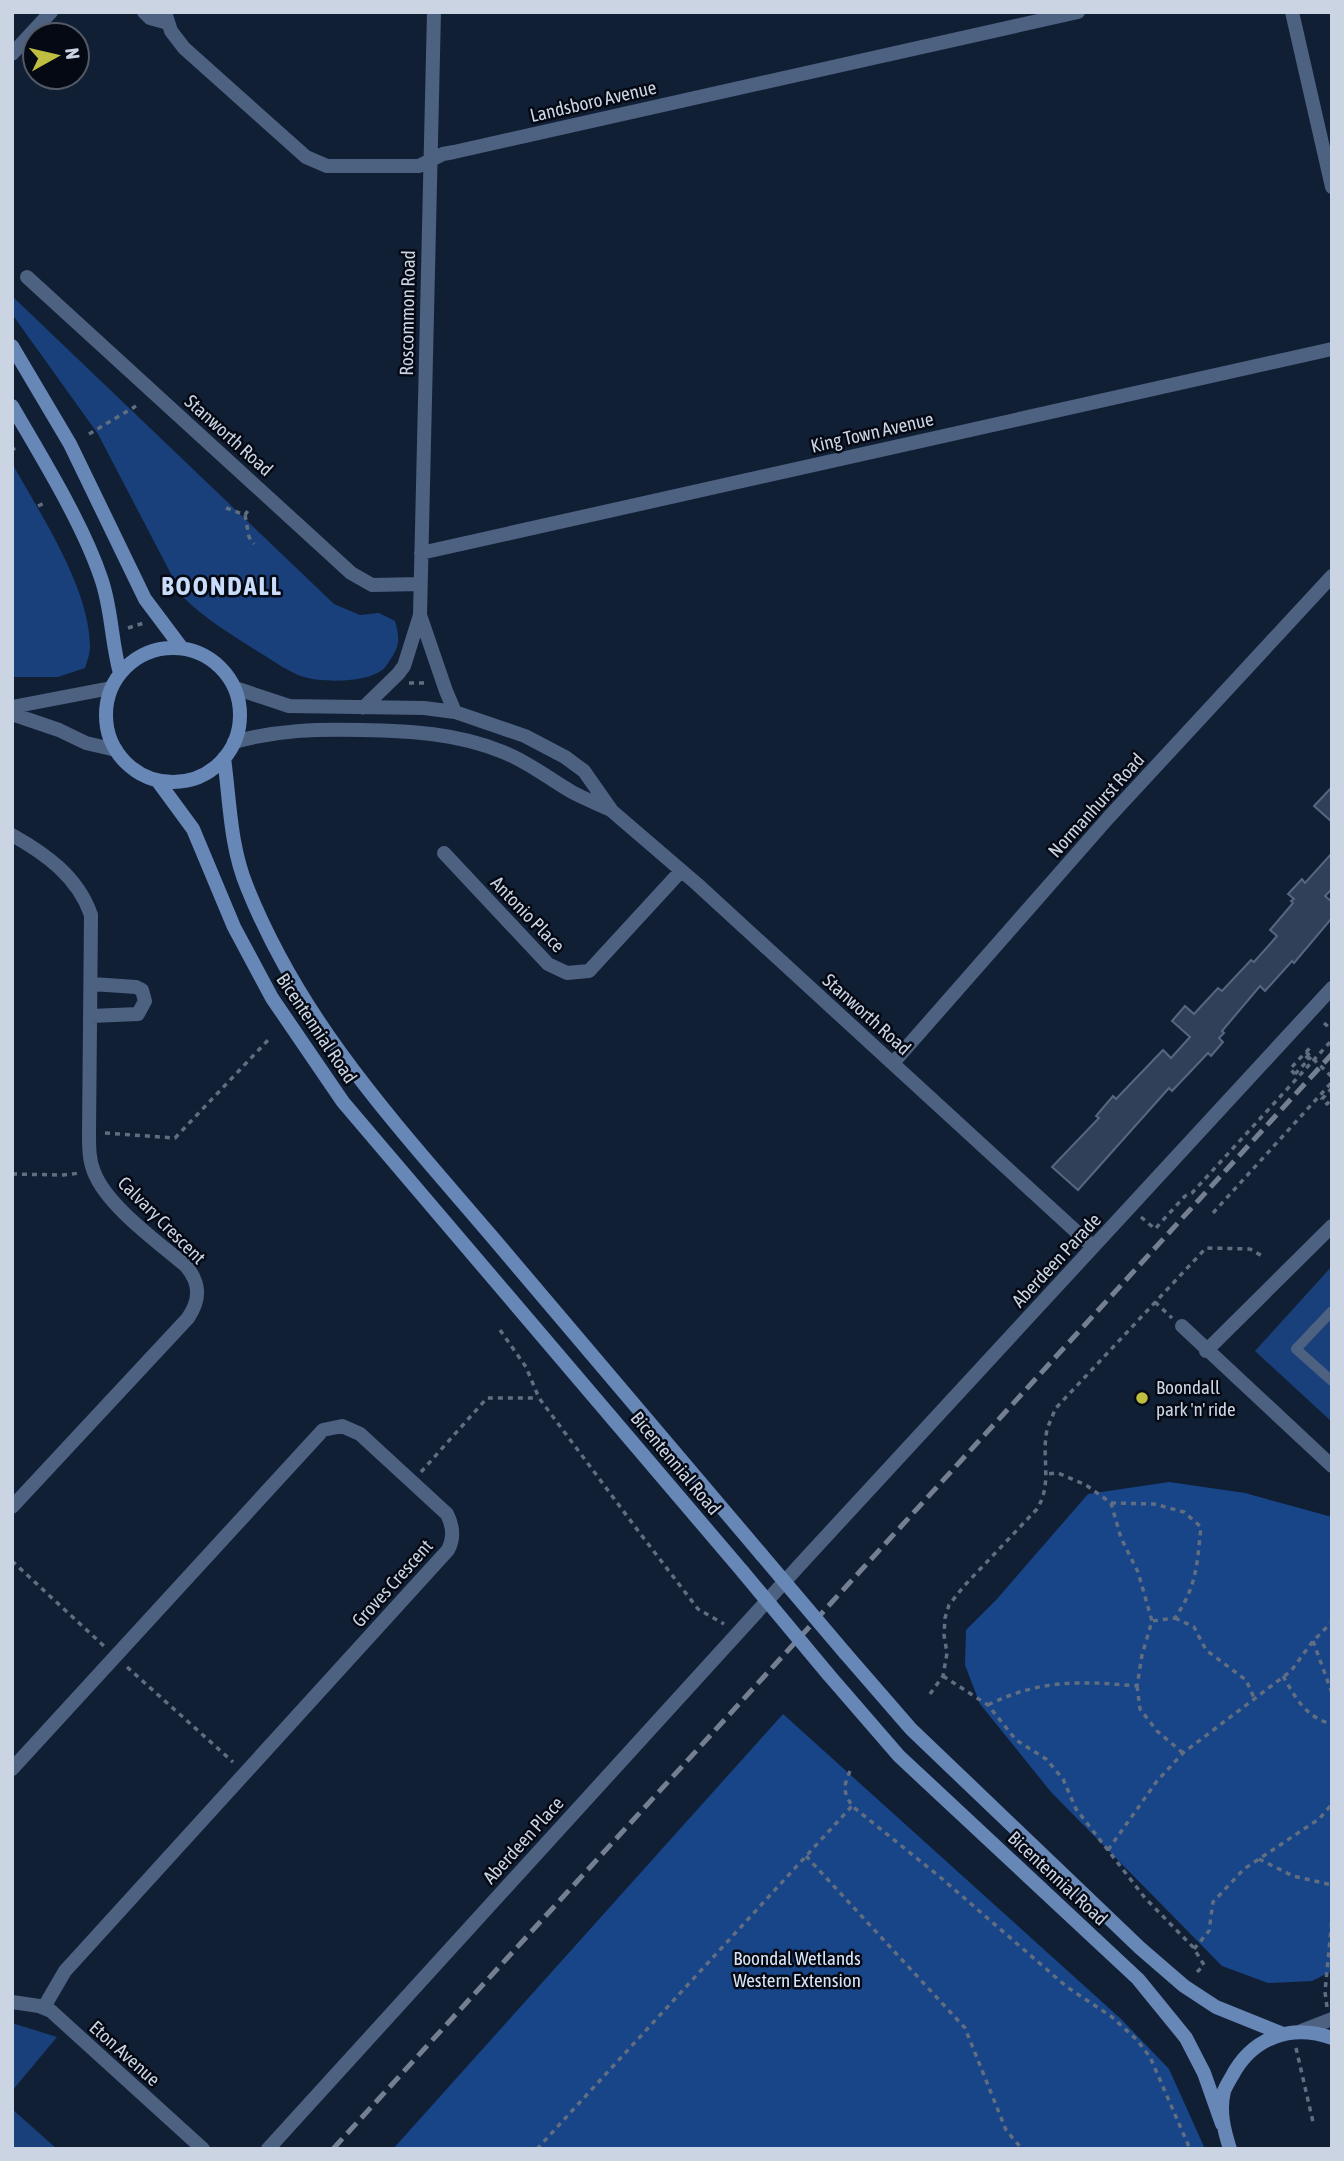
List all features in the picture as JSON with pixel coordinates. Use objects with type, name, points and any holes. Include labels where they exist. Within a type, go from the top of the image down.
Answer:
[{"type":"main road","points":[[12,346],[70,444],[145,599],[181,647]]},
{"type":"main road","points":[[12,407],[63,497],[101,578],[120,673]]},
{"type":"main road","points":[[181,647],[213,660],[226,673],[235,688],[240,706],[240,724],[234,742],[224,758],[211,771],[194,779],[175,782],[157,780],[126,764],[107,730],[106,709],[111,688],[120,673],[137,657],[158,648],[181,647]]},
{"type":"main road","name":"Bicentennial Road","points":[[224,758],[229,818],[246,886],[282,963],[308,1009],[377,1102],[911,1729],[1140,1948],[1184,1986],[1216,2007],[1283,2034]]},
{"type":"main road","name":"Bicentennial Road","points":[[157,780],[192,829],[234,927],[272,998],[343,1102],[899,1756],[1138,1979],[1186,2038],[1204,2073],[1230,2149]]},
{"type":"main road","name":"Bicentennial Road","points":[[1222,2124],[1224,2090],[1240,2061],[1259,2043],[1301,2031],[1332,2038]]},
{"type":"street","points":[[12,54],[51,12]]},
{"type":"street","points":[[144,12],[150,18],[166,18]]},
{"type":"street","name":"Roscommon Road","points":[[363,708],[404,666],[420,615],[434,12]]},
{"type":"street","name":"Landsboro Avenue","points":[[166,18],[176,39],[184,48],[306,158],[327,166],[345,167],[419,166],[454,152],[1078,12]]},
{"type":"street","points":[[1292,12],[1332,187]]},
{"type":"street","name":"Stanworth Road","points":[[27,277],[360,580],[379,586],[420,584]]},
{"type":"street","name":"King Town Avenue","points":[[421,553],[1332,349]]},
{"type":"street","name":"Normanhurst Road","points":[[892,1063],[1109,817],[1332,576]]},
{"type":"street","name":"Roscommon Road","points":[[420,615],[455,712]]},
{"type":"street","points":[[12,707],[111,688]]},
{"type":"street","name":"Stanworth Road","points":[[235,688],[289,706],[424,708],[455,712],[525,736],[565,757],[584,771],[612,811],[1093,1247]]},
{"type":"street","points":[[12,714],[59,730],[86,743],[116,750]]},
{"type":"street","name":"Stanworth Road","points":[[234,742],[271,732],[306,729],[433,733],[481,743],[506,752],[570,791],[612,811]]},
{"type":"street","name":"Calvary Crescent","points":[[12,835],[61,869],[81,890],[91,915],[89,1153],[93,1169],[111,1200],[186,1266],[198,1286],[195,1308],[93,1423],[12,1507]]},
{"type":"street","name":"Antonio Place","points":[[444,853],[548,964],[568,973],[589,971],[681,871]]},
{"type":"street","points":[[91,1016],[138,1014],[145,1001],[142,990],[136,987],[92,985]]},
{"type":"street","name":"Aberdeen Parade","points":[[807,1557],[1332,988]]},
{"type":"street","points":[[1206,1351],[1332,1226]]},
{"type":"street","points":[[1182,1326],[1332,1466]]},
{"type":"street","name":"Groves Crescent","points":[[12,1769],[323,1430],[331,1427],[351,1428],[360,1434],[447,1514],[452,1529],[448,1550],[65,1971],[44,2007]]},
{"type":"street","name":"Aberdeen Place","points":[[268,2149],[807,1557]]},
{"type":"street","points":[[12,2002],[44,2007]]},
{"type":"street","name":"Eton Avenue","points":[[44,2007],[203,2149]]},
{"type":"street","points":[[1301,2031],[1330,2020]]},
{"type":"lane","points":[[1332,1311],[1296,1349],[1332,1381]]},
{"type":"path","points":[[89,434],[136,406]]},
{"type":"path","points":[[38,506],[47,502]]},
{"type":"path","points":[[226,508],[245,515]]},
{"type":"path","points":[[249,509],[245,515],[249,537],[254,544]]},
{"type":"path","points":[[126,629],[146,622]]},
{"type":"path","points":[[412,684],[435,681]]},
{"type":"path","points":[[1324,1023],[1332,1030]]},
{"type":"path","points":[[89,1134],[175,1138],[271,1037]]},
{"type":"path","points":[[1294,1074],[1332,1040]]},
{"type":"path","points":[[1213,1213],[1332,1080],[1311,1060],[1306,1052],[1311,1047]]},
{"type":"path","points":[[1130,1209],[1155,1229],[1185,1196],[1192,1193],[1311,1060]]},
{"type":"path","points":[[1332,1088],[1322,1099],[1327,1104],[1332,1099]]},
{"type":"path","points":[[12,1174],[63,1175],[93,1169]]},
{"type":"path","points":[[930,1694],[943,1676],[947,1653],[945,1618],[949,1605],[1044,1498],[1047,1430],[1055,1409],[1206,1248],[1250,1249],[1264,1257]]},
{"type":"path","points":[[1155,1302],[1182,1326]]},
{"type":"path","points":[[500,1330],[526,1367],[539,1398],[698,1609],[724,1624]]},
{"type":"path","points":[[413,1481],[487,1398],[539,1398]]},
{"type":"path","points":[[1047,1474],[1058,1473],[1086,1485],[1111,1503],[1154,1504],[1184,1512],[1201,1527],[1196,1572],[1188,1598],[1175,1618]]},
{"type":"path","points":[[1111,1503],[1121,1538],[1138,1572],[1152,1621],[1136,1686],[1139,1709],[1157,1731],[1183,1754]]},
{"type":"path","points":[[12,1561],[109,1651]]},
{"type":"path","points":[[1152,1621],[1175,1618],[1194,1628],[1206,1650],[1246,1680],[1254,1699]]},
{"type":"path","points":[[1108,1850],[1157,1781],[1183,1754],[1291,1671],[1313,1641],[1332,1622]]},
{"type":"path","points":[[1313,1641],[1332,1693]]},
{"type":"path","points":[[121,1662],[245,1773]]},
{"type":"path","points":[[943,1676],[988,1705],[1016,1740],[1046,1759],[1063,1779],[1076,1809],[1145,1898],[1194,1949],[1205,1965],[1194,1975]]},
{"type":"path","points":[[1283,1676],[1299,1704],[1321,1722],[1332,1724]]},
{"type":"path","points":[[988,1705],[1004,1697],[1041,1686],[1079,1681],[1136,1686]]},
{"type":"path","points":[[850,1771],[844,1786],[852,1806],[940,1877],[1067,1987],[1112,2017],[1137,2040],[1150,2057],[1190,2149]]},
{"type":"path","points":[[1194,1949],[1209,1931],[1213,1902],[1244,1869],[1319,1819],[1332,1804]]},
{"type":"path","points":[[537,2149],[852,1806]]},
{"type":"path","points":[[806,1856],[965,2028],[1006,2130],[1022,2149]]},
{"type":"path","points":[[1259,1859],[1293,1876],[1332,1885]]},
{"type":"path","points":[[1330,2020],[1325,1992],[1332,1918]]},
{"type":"path","points":[[1295,2046],[1313,2122]]},
{"type":"shaded area","points":[[12,296],[334,604],[360,615],[379,613],[395,621],[398,645],[380,672],[360,679],[336,681],[293,673],[231,634],[183,597],[98,434],[12,314]]},
{"type":"shaded area","points":[[12,463],[62,552],[73,576],[88,624],[90,650],[85,668],[58,677],[12,677]]},
{"type":"shaded area","points":[[1332,1266],[1332,1422],[1255,1351]]},
{"type":"shaded area","points":[[12,2023],[57,2037],[12,2091]]},
{"type":"shaded area","points":[[12,2109],[57,2149],[12,2149]]},
{"type":"green space","points":[[1169,1482],[1245,1493],[1332,1517],[1332,1971],[1312,1981],[1268,1983],[1222,1966],[1051,1792],[980,1704],[965,1665],[966,1630],[997,1599],[1088,1494]]},
{"type":"green space","name":"Boondal Wetlands Western Extension","points":[[783,1714],[1121,2019],[1169,2069],[1205,2149],[393,2149]]},
{"type":"building","points":[[1332,787],[1332,822],[1314,806]]},
{"type":"building","points":[[1332,853],[1332,889],[1325,896],[1332,902],[1332,918],[1294,963],[1292,961],[1265,991],[1260,986],[1222,1031],[1224,1033],[1219,1038],[1223,1042],[1211,1056],[1208,1053],[1172,1091],[1169,1088],[1078,1190],[1052,1167],[1099,1118],[1096,1116],[1113,1096],[1116,1099],[1163,1050],[1171,1058],[1190,1037],[1172,1021],[1185,1006],[1194,1014],[1218,988],[1222,991],[1251,960],[1254,962],[1277,936],[1270,930],[1293,903],[1291,901],[1294,899],[1288,894],[1302,879],[1305,883]]},
{"type":"railway","points":[[333,2149],[1332,1054]]},
{"type":"place","name":"Boondall park 'n' ride","points":[[1142,1398]]},
{"type":"district","name":"BOONDALL","points":[[222,586]]}]
